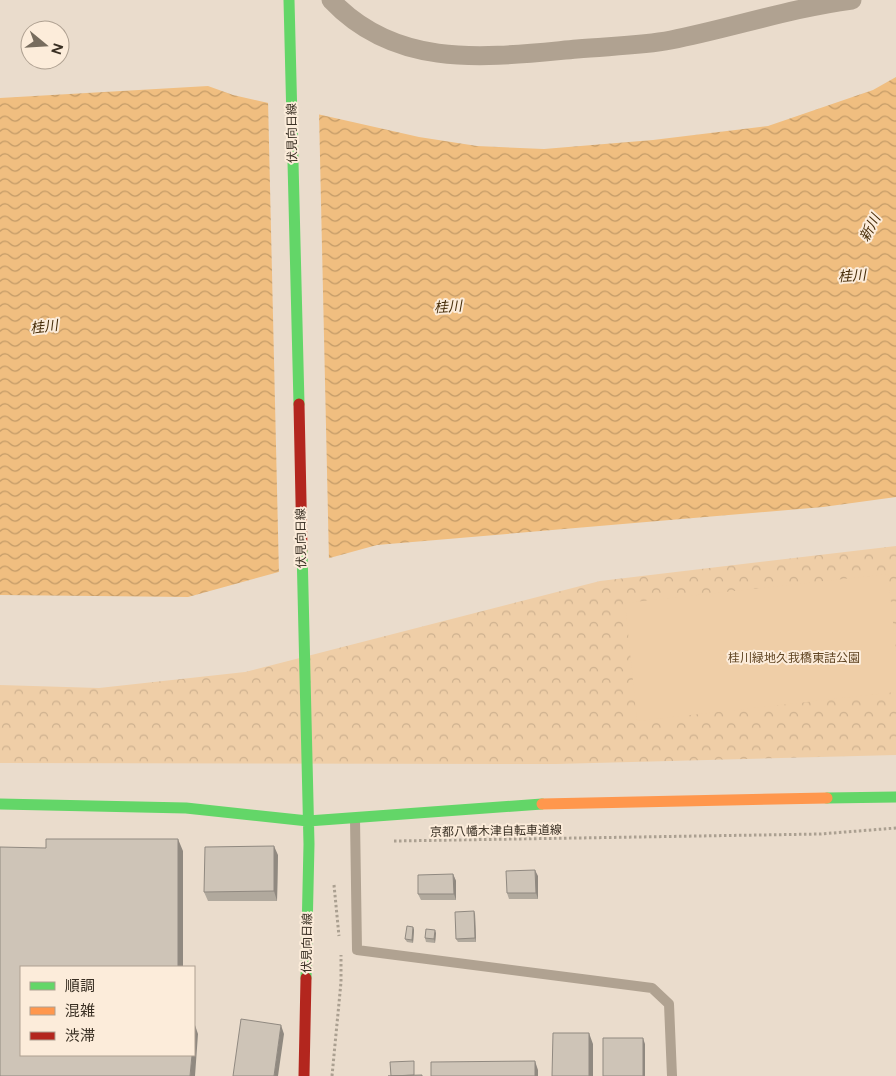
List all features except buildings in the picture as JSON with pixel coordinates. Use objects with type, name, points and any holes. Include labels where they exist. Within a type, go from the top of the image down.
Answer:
[{"type":"main road","name":"伏見向日線","points":[[289,0],[308,821],[304,1076]]},
{"type":"main road","points":[[0,804],[186,808],[308,821],[536,804],[896,797]]},
{"type":"street","points":[[331,0],[354,20],[389,41],[416,51],[477,57],[668,40],[822,4],[852,0]]},
{"type":"lane","points":[[355,818],[357,950],[652,988],[669,1004],[672,1076]]},
{"type":"path","name":"京都八幡木津自転車道線","points":[[356,842],[820,834],[896,828]]},
{"type":"path","points":[[334,881],[339,938]]},
{"type":"path","points":[[332,1076],[340,982],[340,948]]},
{"type":"green space","name":"桂川緑地久我橋東詰公園","points":[[896,546],[896,755],[556,764],[0,763],[0,685],[99,688],[245,672],[600,581]]},
{"type":"green space","points":[[888,574],[896,651],[896,692],[637,721],[625,603]]},
{"type":"water","points":[[896,77],[896,497],[823,507],[377,545],[188,597],[0,595],[0,98],[208,86],[233,95],[419,137],[477,146],[544,149],[653,140],[768,126],[873,90]]},
{"type":"pier","points":[[268,100],[319,112],[329,561],[279,575]]},
{"type":"traffic: fast","points":[[289,0],[299,404]]},
{"type":"traffic: fast","points":[[302,549],[309,844],[306,978]]},
{"type":"traffic: fast","points":[[827,798],[896,797]]},
{"type":"traffic: fast","points":[[0,804],[186,808],[308,821],[542,804]]},
{"type":"traffic: slow","points":[[542,804],[827,798]]},
{"type":"traffic: jam","points":[[299,404],[302,549]]},
{"type":"traffic: jam","points":[[304,1076],[306,978]]},
{"type":"water label","name":"新川","points":[[870,228]]},
{"type":"water label","name":"桂川","points":[[852,276]]},
{"type":"water label","name":"桂川","points":[[448,307]]},
{"type":"water label","name":"桂川","points":[[44,327]]}]
